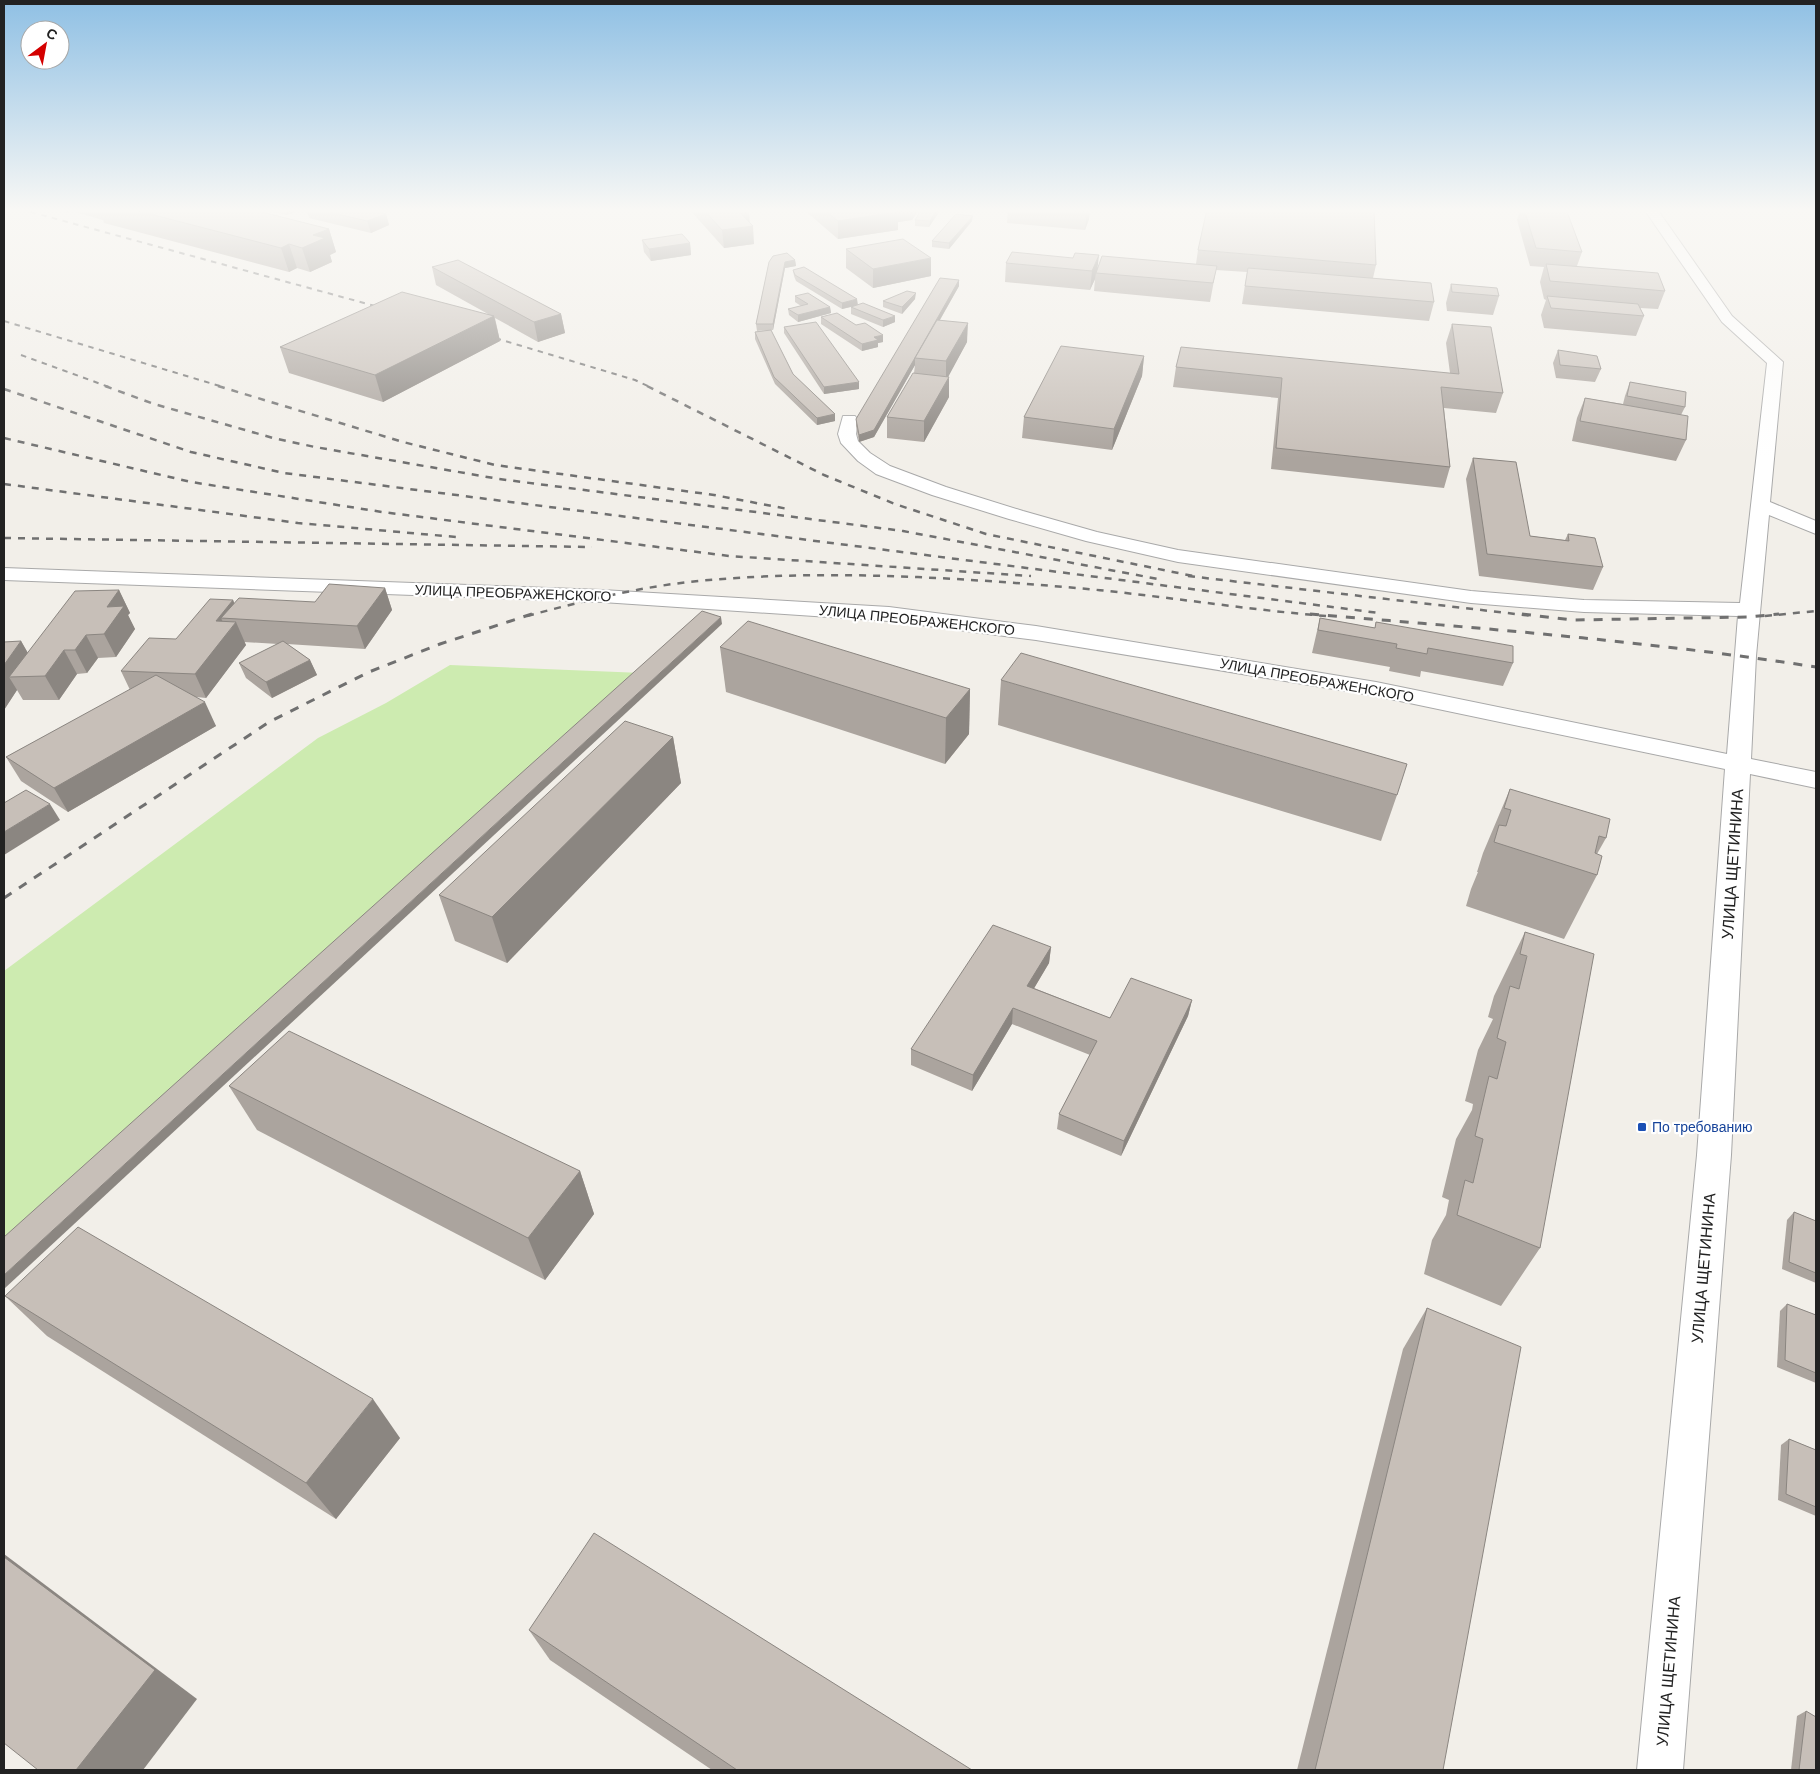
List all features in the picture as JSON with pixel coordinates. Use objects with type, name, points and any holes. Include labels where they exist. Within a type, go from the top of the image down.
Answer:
[{"type":"street","name":"УЛИЦА ЩЕТИНИНА","points":[[1660,1770],[1713,1158],[1738,764],[1750,610],[1776,362],[1727,319],[1708,292]]},
{"type":"street","points":[[849,420],[847,434],[850,443],[864,457],[883,470],[939,491],[1016,515],[1093,537],[1178,556],[1472,597],[1584,606],[1750,610]]},
{"type":"street","points":[[1761,505],[1816,528]]},
{"type":"street","name":"УЛИЦА ПРЕОБРАЖЕНСКОГО","points":[[4,574],[583,595],[888,614],[1036,633],[1376,689],[1816,780]]},
{"type":"green space","points":[[450,665],[642,673],[4,1251],[4,971],[318,738],[386,703]]},
{"type":"building","points":[[402,292],[494,316],[375,375],[280,347]]},
{"type":"building","points":[[478,292],[519,292],[561,314],[534,322]]},
{"type":"building","points":[[763,292],[779,292],[773,324],[756,324]]},
{"type":"building","points":[[823,292],[845,292],[857,299],[842,303]]},
{"type":"building","points":[[905,292],[916,293],[902,307],[883,301]]},
{"type":"building","points":[[932,292],[952,292],[874,430],[859,435],[856,419]]},
{"type":"building","points":[[1313,292],[1432,292],[1434,302]]},
{"type":"building","points":[[1452,292],[1498,292],[1499,296]]},
{"type":"building","points":[[808,293],[830,307],[798,315],[788,309],[808,304],[795,296]]},
{"type":"building","points":[[1547,296],[1638,304],[1644,316],[1551,308]]},
{"type":"building","points":[[863,303],[895,316],[883,320],[851,307]]},
{"type":"building","points":[[837,313],[856,325],[865,323],[883,335],[874,337],[878,340],[862,344],[821,317]]},
{"type":"building","points":[[937,320],[968,323],[946,361],[915,358]]},
{"type":"building","points":[[816,322],[859,382],[824,387],[784,327]]},
{"type":"building","points":[[1452,324],[1491,327],[1503,393],[1441,387],[1450,467],[1276,448],[1282,378],[1176,367],[1181,347],[1459,374]]},
{"type":"building","points":[[771,330],[793,374],[835,414],[817,418],[774,377],[755,332]]},
{"type":"building","points":[[1061,346],[1144,356],[1114,429],[1024,417]]},
{"type":"building","points":[[1558,350],[1597,356],[1601,369],[1560,365]]},
{"type":"building","points":[[913,373],[949,377],[924,421],[887,417]]},
{"type":"building","points":[[1630,382],[1686,392],[1685,407],[1627,396]]},
{"type":"building","points":[[1585,398],[1688,416],[1686,440],[1580,421]]},
{"type":"building","points":[[1473,458],[1516,462],[1530,536],[1569,541],[1568,534],[1595,538],[1603,567],[1487,554]]},
{"type":"building","points":[[329,584],[385,588],[357,626],[221,618],[239,598],[315,602]]},
{"type":"building","points":[[119,590],[107,607],[124,606],[104,634],[86,635],[75,650],[64,650],[45,676],[9,677],[75,591]]},
{"type":"building","points":[[210,599],[233,600],[216,621],[236,622],[195,674],[121,671],[149,638],[176,639]]},
{"type":"building","points":[[702,611],[721,617],[4,1275],[4,1237]]},
{"type":"building","points":[[1320,618],[1375,628],[1376,622],[1513,646],[1513,663],[1428,648],[1427,654],[1396,648],[1397,644],[1318,630]]},
{"type":"building","points":[[748,621],[970,689],[946,718],[720,647]]},
{"type":"building","points":[[21,641],[4,665],[4,642]]},
{"type":"building","points":[[283,641],[310,660],[266,682],[239,663]]},
{"type":"building","points":[[1021,653],[1407,764],[1397,795],[1001,680]]},
{"type":"building","points":[[156,675],[205,702],[54,788],[6,757]]},
{"type":"building","points":[[625,721],[673,737],[492,917],[439,895]]},
{"type":"building","points":[[1510,789],[1610,819],[1606,838],[1599,836],[1595,853],[1602,856],[1597,875],[1494,842],[1499,825],[1506,826],[1511,810],[1504,808]]},
{"type":"building","points":[[26,790],[50,804],[4,832],[4,803]]},
{"type":"building","points":[[993,925],[1051,947],[1027,986],[1110,1018],[1131,978],[1192,1000],[1124,1141],[1059,1114],[1097,1041],[1013,1008],[973,1075],[911,1049]]},
{"type":"building","points":[[1525,932],[1594,954],[1540,1248],[1457,1215],[1465,1180],[1473,1183],[1483,1139],[1475,1136],[1489,1076],[1497,1079],[1506,1042],[1497,1038],[1510,986],[1519,989],[1527,956],[1520,954]]},
{"type":"building","points":[[289,1031],[580,1171],[528,1238],[229,1086]]},
{"type":"building","points":[[1794,1212],[1816,1221],[1816,1273],[1789,1262]]},
{"type":"building","points":[[78,1227],[373,1399],[306,1483],[5,1296]]},
{"type":"building","points":[[1787,1304],[1816,1315],[1816,1373],[1785,1360]]},
{"type":"building","points":[[1427,1308],[1521,1347],[1443,1770],[1315,1770]]},
{"type":"building","points":[[1789,1439],[1816,1450],[1816,1507],[1786,1494]]},
{"type":"building","points":[[594,1533],[972,1770],[737,1770],[529,1630]]},
{"type":"building","points":[[4,1557],[155,1670],[76,1770],[38,1770],[4,1743]]},
{"type":"building","points":[[1806,1711],[1816,1717],[1816,1770],[1799,1770]]},
{"type":"railway","points":[[323,292],[386,309]]},
{"type":"railway","points":[[4,321],[223,387]]},
{"type":"railway","points":[[485,335],[635,380],[650,387]]},
{"type":"railway","points":[[21,355],[109,387]]},
{"type":"railway","points":[[105,386],[154,404],[273,438],[315,447],[499,479],[903,531],[1158,579]]},
{"type":"railway","points":[[218,386],[403,442],[495,465],[714,495],[788,509]]},
{"type":"railway","points":[[647,386],[824,475],[895,504],[986,534],[1193,576]]},
{"type":"railway","points":[[4,389],[191,452],[284,473],[1379,613]]},
{"type":"railway","points":[[4,438],[191,482],[382,512],[729,556],[1031,576]]},
{"type":"railway","points":[[4,484],[298,523],[456,537]]},
{"type":"railway","points":[[4,538],[592,547]]},
{"type":"railway","points":[[527,616],[572,604],[663,585],[709,580],[798,575],[976,580],[1065,587],[1326,616]]},
{"type":"railway","points":[[1188,576],[1533,616]]},
{"type":"railway","points":[[1765,616],[1816,611]]},
{"type":"railway","points":[[4,898],[269,722],[369,672],[440,644],[532,614]]},
{"type":"railway","points":[[1310,614],[1627,642],[1816,667]]},
{"type":"railway","points":[[1522,614],[1572,620],[1749,617],[1779,614]]},
{"type":"place","name":"По требованию","points":[[1642,1127]]}]
